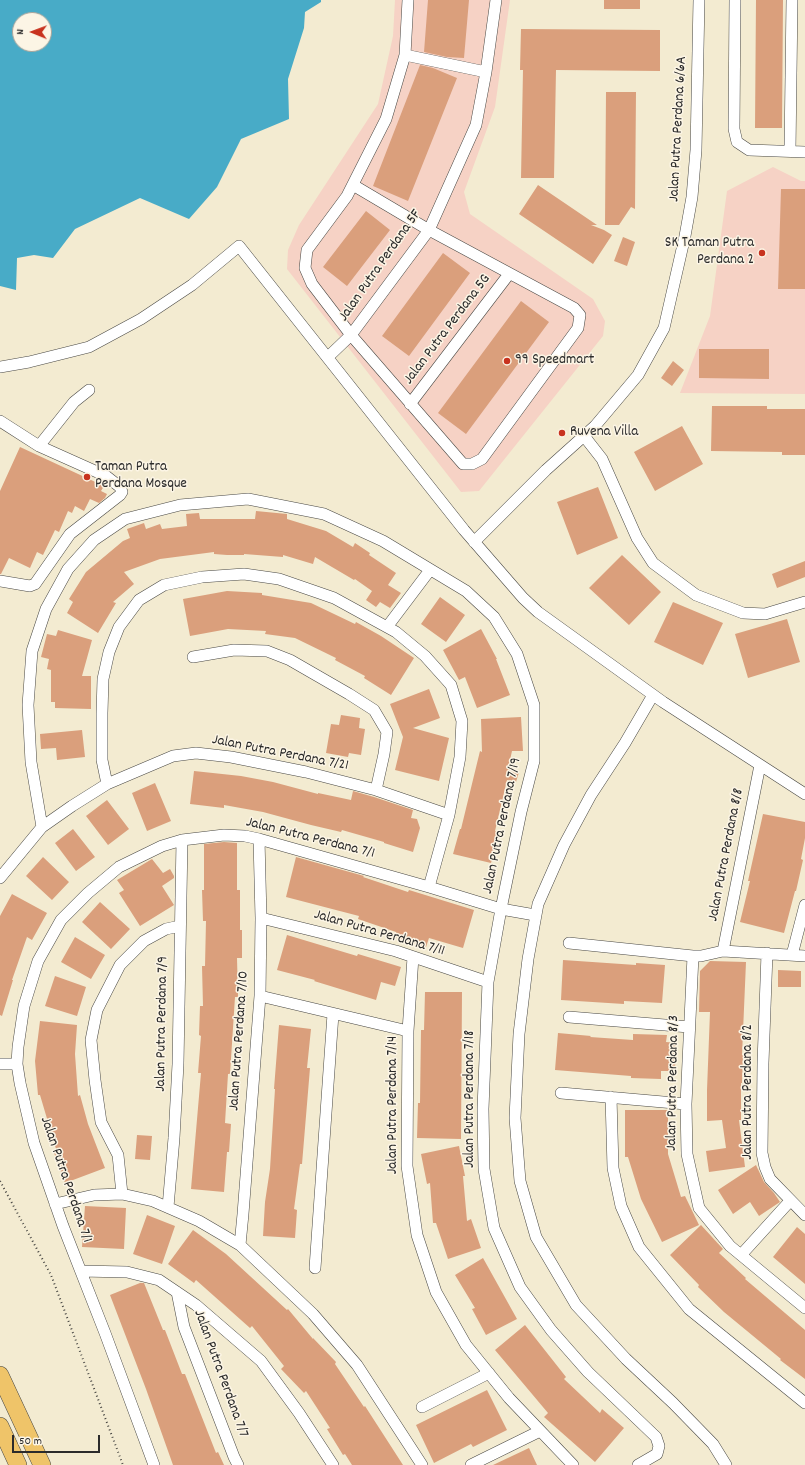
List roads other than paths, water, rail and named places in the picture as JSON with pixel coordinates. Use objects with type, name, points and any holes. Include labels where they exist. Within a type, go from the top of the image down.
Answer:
[{"type":"highway","points":[[0,1375],[42,1465]]},
{"type":"highway","points":[[0,1426],[18,1465]]},
{"type":"street","points":[[353,185],[429,230],[574,308],[580,315],[578,328],[482,459],[472,464],[463,464],[351,335],[312,284],[306,268],[307,250],[347,196],[386,119],[405,55],[408,0]]},
{"type":"street","name":"Jalan Putra Perdana 5F","points":[[328,357],[351,335],[429,230],[476,125],[486,72],[496,0]]},
{"type":"street","name":"Jalan Putra Perdana 6/6A","points":[[474,542],[546,470],[595,426],[638,375],[664,328],[685,236],[692,197],[696,150],[699,0]]},
{"type":"street","points":[[735,0],[734,129],[737,142],[749,150],[805,152]]},
{"type":"street","points":[[790,151],[792,0]]},
{"type":"street","points":[[405,55],[486,72]]},
{"type":"street","points":[[0,367],[28,362],[89,347],[142,319],[192,285],[239,246],[474,542],[523,598],[538,612],[653,695],[805,794]]},
{"type":"street","name":"Jalan Putra Perdana 5G","points":[[410,404],[509,274]]},
{"type":"street","points":[[38,446],[74,402],[89,390]]},
{"type":"street","points":[[0,421],[38,446],[106,476],[120,487],[122,492],[96,515],[70,534],[35,584],[30,586],[0,581]]},
{"type":"street","points":[[584,436],[602,459],[637,538],[653,563],[696,595],[743,613],[765,614],[805,602]]},
{"type":"street","name":"Jalan Putra Perdana 7/19","points":[[42,827],[31,762],[28,705],[32,651],[46,609],[68,569],[94,540],[125,519],[180,505],[248,499],[324,514],[383,541],[466,591],[494,617],[516,654],[534,705],[534,760],[521,812],[501,909]]},
{"type":"street","points":[[386,627],[430,570]]},
{"type":"street","points":[[106,784],[102,760],[103,679],[109,652],[119,627],[139,600],[164,585],[202,577],[244,574],[279,579],[334,598],[396,632],[425,656],[451,685],[462,721],[460,758],[449,815],[429,887]]},
{"type":"street","points":[[193,657],[234,650],[266,651],[290,660],[374,710],[387,732],[376,790]]},
{"type":"street","points":[[653,695],[625,743],[591,795],[564,845],[538,904],[528,959],[519,1034],[515,1118],[520,1181],[536,1237],[576,1305],[626,1359],[673,1403],[712,1444],[726,1465]]},
{"type":"street","name":"Jalan Putra Perdana 7/21","points":[[0,878],[42,827],[106,784],[173,756],[196,753],[231,757],[306,772],[376,790],[449,815]]},
{"type":"street","name":"Jalan Putra Perdana 8/8","points":[[723,951],[760,765]]},
{"type":"street","name":"Jalan Putra Perdana 7/1","points":[[154,1465],[108,1340],[55,1204],[34,1143],[17,1064],[24,1006],[38,961],[61,920],[88,893],[119,867],[162,846],[182,840],[224,835],[245,836],[259,839],[501,909],[536,915]]},
{"type":"street","name":"Jalan Putra Perdana 7/10","points":[[240,1245],[244,1214],[260,996],[261,918],[259,839]]},
{"type":"street","name":"Jalan Putra Perdana 7/9","points":[[168,1207],[178,1071],[182,840]]},
{"type":"street","points":[[792,955],[805,905]]},
{"type":"street","name":"Jalan Putra Perdana 7/18","points":[[501,909],[488,982],[483,1109],[484,1169],[494,1228],[520,1287],[551,1330],[588,1372],[656,1436],[659,1446],[657,1454],[638,1465]]},
{"type":"street","name":"Jalan Putra Perdana 7/11","points":[[261,918],[319,931],[413,957],[488,982]]},
{"type":"street","points":[[122,1194],[118,1155],[101,1122],[95,1080],[91,1040],[97,1010],[120,965],[144,941],[166,930],[180,926]]},
{"type":"street","points":[[569,943],[693,956],[701,956],[723,951],[805,956]]},
{"type":"street","name":"Jalan Putra Perdana 8/2","points":[[767,953],[763,1063],[762,1153],[765,1167],[770,1179],[805,1215]]},
{"type":"street","name":"Jalan Putra Perdana 8/3","points":[[693,956],[686,1104],[687,1154],[699,1208],[730,1246],[805,1308]]},
{"type":"street","name":"Jalan Putra Perdana 7/14","points":[[413,957],[408,1031],[407,1166],[417,1235],[436,1292],[466,1345],[509,1398],[573,1465]]},
{"type":"street","points":[[260,996],[408,1031]]},
{"type":"street","points":[[315,1268],[332,1014]]},
{"type":"street","points":[[570,1017],[689,1027]]},
{"type":"street","points":[[0,1064],[17,1064]]},
{"type":"street","points":[[561,1093],[686,1104]]},
{"type":"street","points":[[611,1097],[612,1168],[621,1206],[639,1247],[689,1309],[805,1403]]},
{"type":"street","points":[[55,1204],[94,1195],[122,1194],[153,1201],[199,1220],[240,1245],[313,1314],[357,1365],[422,1465]]},
{"type":"street","points":[[741,1255],[790,1201]]},
{"type":"street","points":[[81,1271],[127,1272],[158,1280],[196,1305],[261,1361],[300,1413],[334,1465]]},
{"type":"street","name":"Jalan Putra Perdana 7/7","points":[[177,1292],[184,1327],[238,1465]]},
{"type":"street","points":[[422,1407],[489,1373]]},
{"type":"street","points":[[471,1465],[540,1431]]},
{"type":"water","points":[[0,0],[321,0],[321,2],[305,12],[304,28],[288,79],[289,119],[241,139],[217,187],[189,219],[140,198],[75,229],[53,258],[34,255],[17,258],[16,290],[0,286]]},
{"type":"place","name":"SK Taman Putra Perdana 2","points":[[762,253]]},
{"type":"place","name":"99 Speedmart","points":[[507,361]]},
{"type":"place","name":"Ruvena Villa","points":[[562,433]]},
{"type":"place","name":"Taman Putra Perdana Mosque","points":[[87,477]]}]
